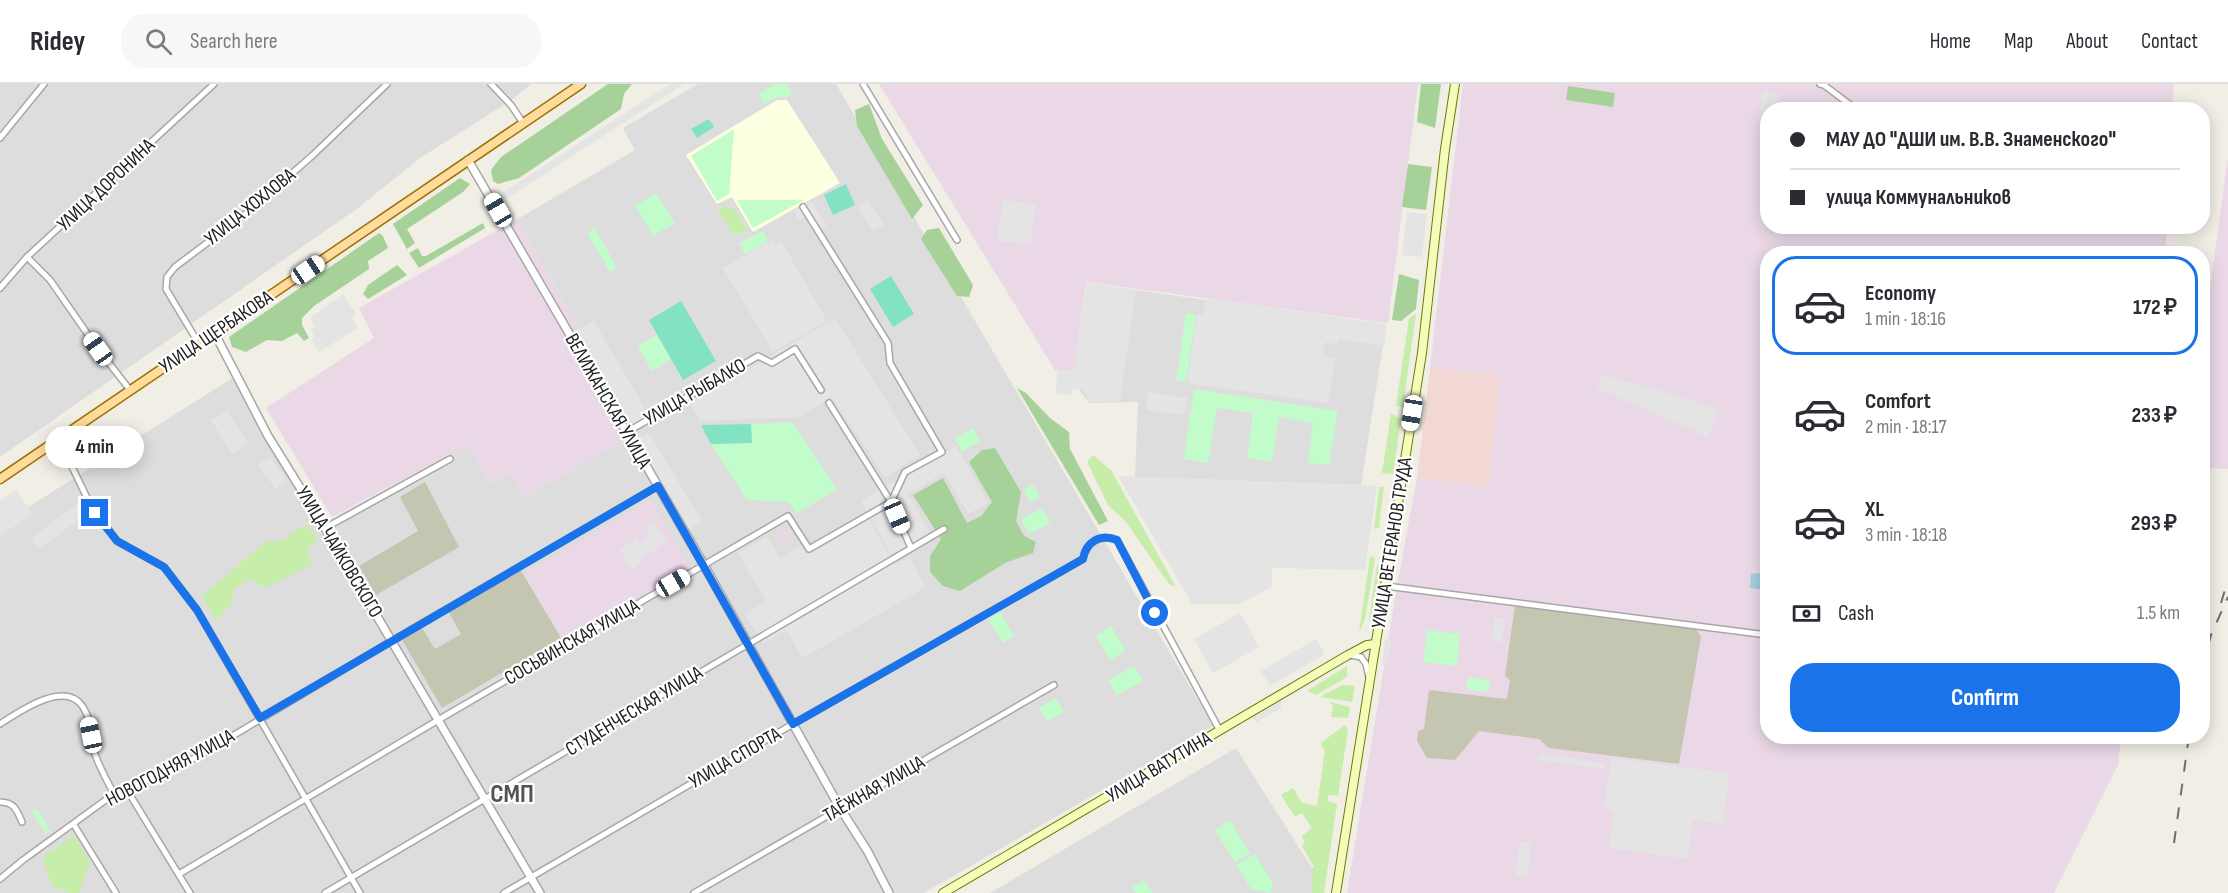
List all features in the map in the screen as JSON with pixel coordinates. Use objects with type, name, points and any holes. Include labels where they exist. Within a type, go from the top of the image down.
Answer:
[{"type":"main road","name":"УЛИЦА ЩЕРБАКОВА","points":[[0,479],[581,84]]},
{"type":"main road","name":"УЛИЦА ВЕТЕРАНОВ ТРУДА","points":[[1336,893],[1424,336],[1445,149],[1455,84]]},
{"type":"main road","name":"УЛИЦА ВАТУТИНА","points":[[943,893],[1348,655],[1367,645],[1376,644]]},
{"type":"street","points":[[0,138],[44,84]]},
{"type":"street","name":"УЛИЦА ДОРОНИНА","points":[[0,288],[27,257],[214,84]]},
{"type":"street","name":"УЛИЦА ХОХЛОВА","points":[[199,344],[166,289],[167,276],[248,212],[313,155],[387,84]]},
{"type":"street","points":[[491,84],[511,105],[523,123]]},
{"type":"street","points":[[863,84],[957,240]]},
{"type":"street","points":[[1820,84],[1846,102]]},
{"type":"street","name":"ВЕЛИЖАНСКАЯ УЛИЦА","points":[[468,160],[704,565],[840,808],[868,852],[889,893]]},
{"type":"street","points":[[803,207],[888,343],[890,363],[942,452],[905,472],[891,502]]},
{"type":"street","points":[[27,257],[50,280],[130,390]]},
{"type":"street","name":"УЛИЦА ЧАЙКОВСКОГО","points":[[214,334],[253,409],[540,893]]},
{"type":"street","name":"УЛИЦА РЫБАЛКО","points":[[627,432],[758,356],[772,363],[795,348],[821,390]]},
{"type":"street","points":[[829,403],[891,502],[911,548]]},
{"type":"street","points":[[58,438],[95,513],[117,541],[164,567],[197,610],[360,893]]},
{"type":"street","points":[[325,528],[450,459]]},
{"type":"street","name":"НОВОГОДНЯЯ УЛИЦА","points":[[0,879],[107,799],[199,756],[260,718],[658,486]]},
{"type":"street","name":"СОСЬВИНСКАЯ УЛИЦА","points":[[179,874],[788,516],[808,549],[891,502]]},
{"type":"street","name":"СТУДЕНЧЕСКАЯ УЛИЦА","points":[[325,893],[944,529]]},
{"type":"street","name":"УЛИЦА СПОРТА","points":[[504,893],[793,724],[1083,559],[1085,550],[1094,540],[1103,537],[1117,540],[1220,730]]},
{"type":"street","points":[[1386,586],[1760,634]]},
{"type":"street","points":[[1348,655],[1361,657],[1366,664],[1370,685]]},
{"type":"street","name":"ТАЁЖНАЯ УЛИЦА","points":[[694,893],[1054,685]]},
{"type":"street","points":[[0,724],[41,699],[64,696],[75,699],[83,707],[88,718],[95,756],[115,796]]},
{"type":"street","points":[[127,790],[190,893]]},
{"type":"street","points":[[0,802],[16,807],[22,822]]},
{"type":"street","points":[[74,825],[116,893]]},
{"type":"shaded area","points":[[0,84],[531,84],[513,99],[420,158],[358,208],[0,457]]},
{"type":"shaded area","points":[[670,84],[684,84],[503,201],[499,195]]},
{"type":"shaded area","points":[[698,84],[836,84],[1213,726],[924,893],[0,893],[0,525],[234,377],[321,525],[467,444],[491,485],[512,473],[526,497],[632,434],[570,326],[576,322],[516,220],[635,150],[623,128]]},
{"type":"shaded area","points":[[879,84],[1418,84],[1388,323],[1086,282],[1074,371],[1055,370]]},
{"type":"shaded area","points":[[1463,84],[2174,84],[2172,102],[1760,102],[1760,234],[2166,234],[2166,246],[1760,246],[1760,744],[2120,744],[2118,765],[2054,893],[1347,893],[1417,478],[1489,487],[1500,374],[1430,368]]},
{"type":"shaded area","points":[[1763,91],[1778,94],[1777,102],[1761,102]]},
{"type":"shaded area","points":[[777,100],[787,100],[840,183],[753,232],[732,197],[717,204],[686,155]]},
{"type":"shaded area","points":[[2228,158],[2228,469],[2210,468],[2210,287]]},
{"type":"shaded area","points":[[1003,200],[1036,205],[1030,244],[997,241]]},
{"type":"shaded area","points":[[868,201],[884,225],[873,231],[858,207]]},
{"type":"shaded area","points":[[812,202],[827,226],[816,230],[808,217],[798,219],[793,210]]},
{"type":"shaded area","points":[[1407,212],[1427,214],[1422,257],[1402,255]]},
{"type":"shaded area","points":[[516,220],[576,322],[570,326],[632,434],[526,497],[512,473],[491,485],[467,445],[332,517],[266,408],[374,338],[359,308]]},
{"type":"shaded area","points":[[772,240],[775,244],[781,241],[827,321],[773,352],[723,268]]},
{"type":"shaded area","points":[[1087,283],[1386,326],[1361,485],[1135,477],[1138,402],[1089,403],[1080,391],[1074,371]]},
{"type":"shaded area","points":[[1087,283],[1136,290],[1120,401],[1089,402],[1081,388],[1072,390],[1071,396],[1055,393],[1058,370],[1075,370]]},
{"type":"shaded area","points":[[343,294],[356,314],[352,317],[358,328],[319,352],[312,340],[314,336],[311,329],[315,327],[310,318]]},
{"type":"shaded area","points":[[1206,298],[1387,324],[1384,346],[1338,339],[1337,344],[1325,342],[1323,356],[1335,358],[1328,403],[1187,383],[1197,315],[1203,315]]},
{"type":"shaded area","points":[[835,318],[920,455],[885,477],[832,397],[800,417],[700,421],[690,404]]},
{"type":"shaded area","points":[[594,321],[650,417],[628,429],[572,333]]},
{"type":"shaded area","points":[[1430,368],[1500,374],[1489,487],[1417,478]]},
{"type":"shaded area","points":[[1603,375],[1696,401],[1719,410],[1708,437],[1597,388]]},
{"type":"shaded area","points":[[1148,392],[1187,398],[1184,415],[1146,410]]},
{"type":"shaded area","points":[[227,410],[248,443],[232,454],[211,420]]},
{"type":"shaded area","points":[[649,433],[702,521],[689,529],[636,441]]},
{"type":"shaded area","points":[[956,446],[988,503],[968,514],[944,473],[908,494],[930,533],[891,555],[861,501]]},
{"type":"shaded area","points":[[270,457],[287,481],[276,489],[258,465]]},
{"type":"shaded area","points":[[1118,476],[1377,486],[1365,570],[1272,568],[1272,587],[1239,604],[1192,604]]},
{"type":"shaded area","points":[[425,482],[459,547],[376,595],[359,566],[418,531],[400,497]]},
{"type":"shaded area","points":[[16,490],[33,514],[0,536],[0,501]]},
{"type":"shaded area","points":[[83,500],[91,511],[39,549],[31,538]]},
{"type":"shaded area","points":[[650,500],[691,569],[562,638],[524,574]]},
{"type":"shaded area","points":[[868,518],[895,565],[909,557],[926,587],[803,658],[786,630],[763,644],[745,614],[766,601],[738,553],[767,537],[780,558],[801,546],[806,554]]},
{"type":"shaded area","points":[[654,521],[667,542],[640,559],[642,563],[632,569],[619,549],[637,538],[640,543],[650,537],[645,526]]},
{"type":"shaded area","points":[[784,530],[791,542],[783,547],[776,535]]},
{"type":"shaded area","points":[[520,569],[561,638],[442,708],[402,640],[422,628],[435,649],[461,634],[448,611]]},
{"type":"shaded area","points":[[1515,605],[1695,628],[1701,637],[1679,764],[1549,748],[1539,739],[1479,731],[1455,760],[1427,758],[1417,741],[1418,731],[1424,729],[1429,690],[1507,699],[1510,680],[1505,676]]},
{"type":"shaded area","points":[[1240,613],[1259,647],[1213,673],[1194,639]]},
{"type":"shaded area","points":[[1494,618],[1504,619],[1502,642],[1492,640]]},
{"type":"shaded area","points":[[1316,639],[1325,654],[1270,686],[1261,671]]},
{"type":"shaded area","points":[[1385,639],[1391,640],[1387,665],[1382,665]]},
{"type":"shaded area","points":[[1281,701],[1281,708],[1257,722],[1252,718]]},
{"type":"shaded area","points":[[1236,748],[1317,876],[1314,893],[990,893]]},
{"type":"shaded area","points":[[1540,754],[1605,763],[1604,769],[1539,760]]},
{"type":"shaded area","points":[[1611,758],[1729,773],[1723,824],[1693,820],[1688,859],[1609,848],[1614,811],[1604,810]]},
{"type":"shaded area","points":[[1521,841],[1532,843],[1526,877],[1514,875]]},
{"type":"green space","points":[[608,84],[632,84],[624,94],[621,109],[519,178],[498,184],[493,181],[491,170],[501,157]]},
{"type":"green space","points":[[775,84],[786,84],[792,94],[787,97],[777,97],[765,104],[758,94]]},
{"type":"green space","points":[[1421,84],[1441,84],[1435,128],[1417,122]]},
{"type":"green space","points":[[1568,86],[1615,93],[1613,107],[1566,100]]},
{"type":"green space","points":[[869,104],[882,139],[923,205],[912,219],[857,126],[855,110]]},
{"type":"green space","points":[[709,119],[714,127],[697,138],[691,129]]},
{"type":"green space","points":[[734,129],[729,194],[717,201],[691,156]]},
{"type":"green space","points":[[1408,164],[1432,167],[1426,210],[1402,207]]},
{"type":"green space","points":[[460,178],[470,184],[463,192],[407,229],[415,243],[407,249],[393,224]]},
{"type":"green space","points":[[846,184],[855,205],[833,215],[824,195]]},
{"type":"green space","points":[[656,193],[675,223],[653,236],[635,206]]},
{"type":"green space","points":[[737,200],[804,200],[753,228]]},
{"type":"green space","points":[[725,206],[735,209],[747,230],[734,236],[717,210]]},
{"type":"green space","points":[[483,223],[485,228],[419,268],[409,253],[418,248],[422,256],[426,256]]},
{"type":"green space","points":[[595,228],[617,268],[610,272],[587,233]]},
{"type":"green space","points":[[939,228],[973,285],[969,297],[957,296],[921,239],[927,230]]},
{"type":"green space","points":[[763,231],[768,241],[745,254],[739,243]]},
{"type":"green space","points":[[379,233],[383,236],[388,248],[368,261],[369,269],[314,306],[302,318],[302,325],[309,338],[304,341],[297,333],[282,341],[267,340],[246,352],[232,347],[229,337]]},
{"type":"green space","points":[[397,265],[407,275],[368,299],[363,294],[368,285]]},
{"type":"green space","points":[[1399,274],[1419,280],[1416,309],[1401,321],[1392,320]]},
{"type":"green space","points":[[891,276],[914,314],[893,327],[870,289]]},
{"type":"green space","points":[[681,301],[716,361],[683,380],[649,320]]},
{"type":"green space","points":[[1186,313],[1196,315],[1186,382],[1176,380]]},
{"type":"green space","points":[[1416,314],[1403,407],[1396,406],[1409,318]]},
{"type":"green space","points":[[657,335],[671,359],[652,371],[637,346]]},
{"type":"green space","points":[[1017,388],[1026,393],[1050,418],[1069,432],[1070,449],[1108,521],[1099,525]]},
{"type":"green space","points":[[1194,389],[1338,411],[1329,465],[1308,463],[1313,423],[1279,417],[1272,462],[1247,458],[1253,413],[1217,408],[1208,463],[1184,459]]},
{"type":"green space","points":[[1391,414],[1401,419],[1393,474],[1382,473]]},
{"type":"green space","points":[[792,422],[837,489],[796,514],[789,502],[747,500],[711,444],[752,443],[751,424]]},
{"type":"green space","points":[[751,424],[752,443],[711,444],[701,425]]},
{"type":"green space","points":[[973,428],[980,441],[962,451],[955,439]]},
{"type":"green space","points":[[995,448],[1021,492],[1016,521],[1024,536],[1036,542],[1033,553],[1005,563],[960,591],[943,586],[930,572],[930,556],[941,539],[913,495],[943,478],[967,523],[981,516],[992,502],[969,462],[982,450]]},
{"type":"green space","points":[[1093,455],[1111,470],[1176,587],[1169,584],[1126,522],[1108,505],[1087,462]]},
{"type":"green space","points":[[1033,485],[1040,497],[1030,502],[1023,490]]},
{"type":"green space","points":[[1379,487],[1384,487],[1379,528],[1374,529]]},
{"type":"green space","points":[[1042,508],[1050,523],[1029,534],[1021,519]]},
{"type":"green space","points":[[305,524],[318,539],[307,550],[313,564],[265,588],[250,579],[234,589],[233,603],[216,620],[202,596],[265,542],[282,541]]},
{"type":"green space","points":[[1370,556],[1375,558],[1365,619],[1359,633]]},
{"type":"green space","points":[[1377,565],[1380,569],[1372,619],[1369,621]]},
{"type":"green space","points":[[1000,612],[1014,636],[1003,643],[988,619]]},
{"type":"green space","points":[[1111,626],[1126,651],[1110,660],[1096,636]]},
{"type":"green space","points":[[1427,630],[1460,634],[1457,666],[1423,662]]},
{"type":"green space","points":[[1134,666],[1143,681],[1117,695],[1108,680]]},
{"type":"green space","points":[[1347,666],[1347,677],[1316,695],[1307,691]]},
{"type":"green space","points":[[1468,677],[1490,680],[1489,692],[1466,689]]},
{"type":"green space","points":[[1342,685],[1355,686],[1352,702],[1320,697]]},
{"type":"green space","points":[[1056,698],[1064,712],[1047,721],[1039,708]]},
{"type":"green space","points":[[1330,702],[1350,707],[1348,718],[1331,717],[1333,706]]},
{"type":"green space","points":[[1345,725],[1348,730],[1338,796],[1329,795],[1327,801],[1337,804],[1324,893],[1311,893],[1313,877],[1310,871],[1314,867],[1302,846],[1305,843],[1302,836],[1312,828],[1302,813],[1295,817],[1281,795],[1293,788],[1302,803],[1317,806],[1325,750],[1321,746],[1322,742]]},
{"type":"green space","points":[[37,809],[51,831],[46,834],[32,812]]},
{"type":"green space","points":[[1230,820],[1250,853],[1235,862],[1215,830]]},
{"type":"green space","points":[[74,835],[90,862],[79,893],[69,893],[53,887],[42,857]]},
{"type":"green space","points":[[1255,854],[1273,883],[1271,893],[1251,889],[1236,865]]},
{"type":"green space","points":[[1144,880],[1153,893],[1136,893],[1132,887]]},
{"type":"water","points":[[1760,573],[1760,589],[1750,588],[1751,574]]},
{"type":"railway","points":[[2221,603],[2228,580]]},
{"type":"railway","points":[[2210,639],[2228,597]]},
{"type":"railway","points":[[2174,843],[2188,744]]},
{"type":"district","name":"СМП","points":[[512,794]]},
{"type":"route","points":[[95,513],[117,541],[164,567],[197,610],[260,718],[658,486],[793,724],[1083,559],[1088,546],[1099,538],[1108,537],[1117,540],[1155,613]]}]
